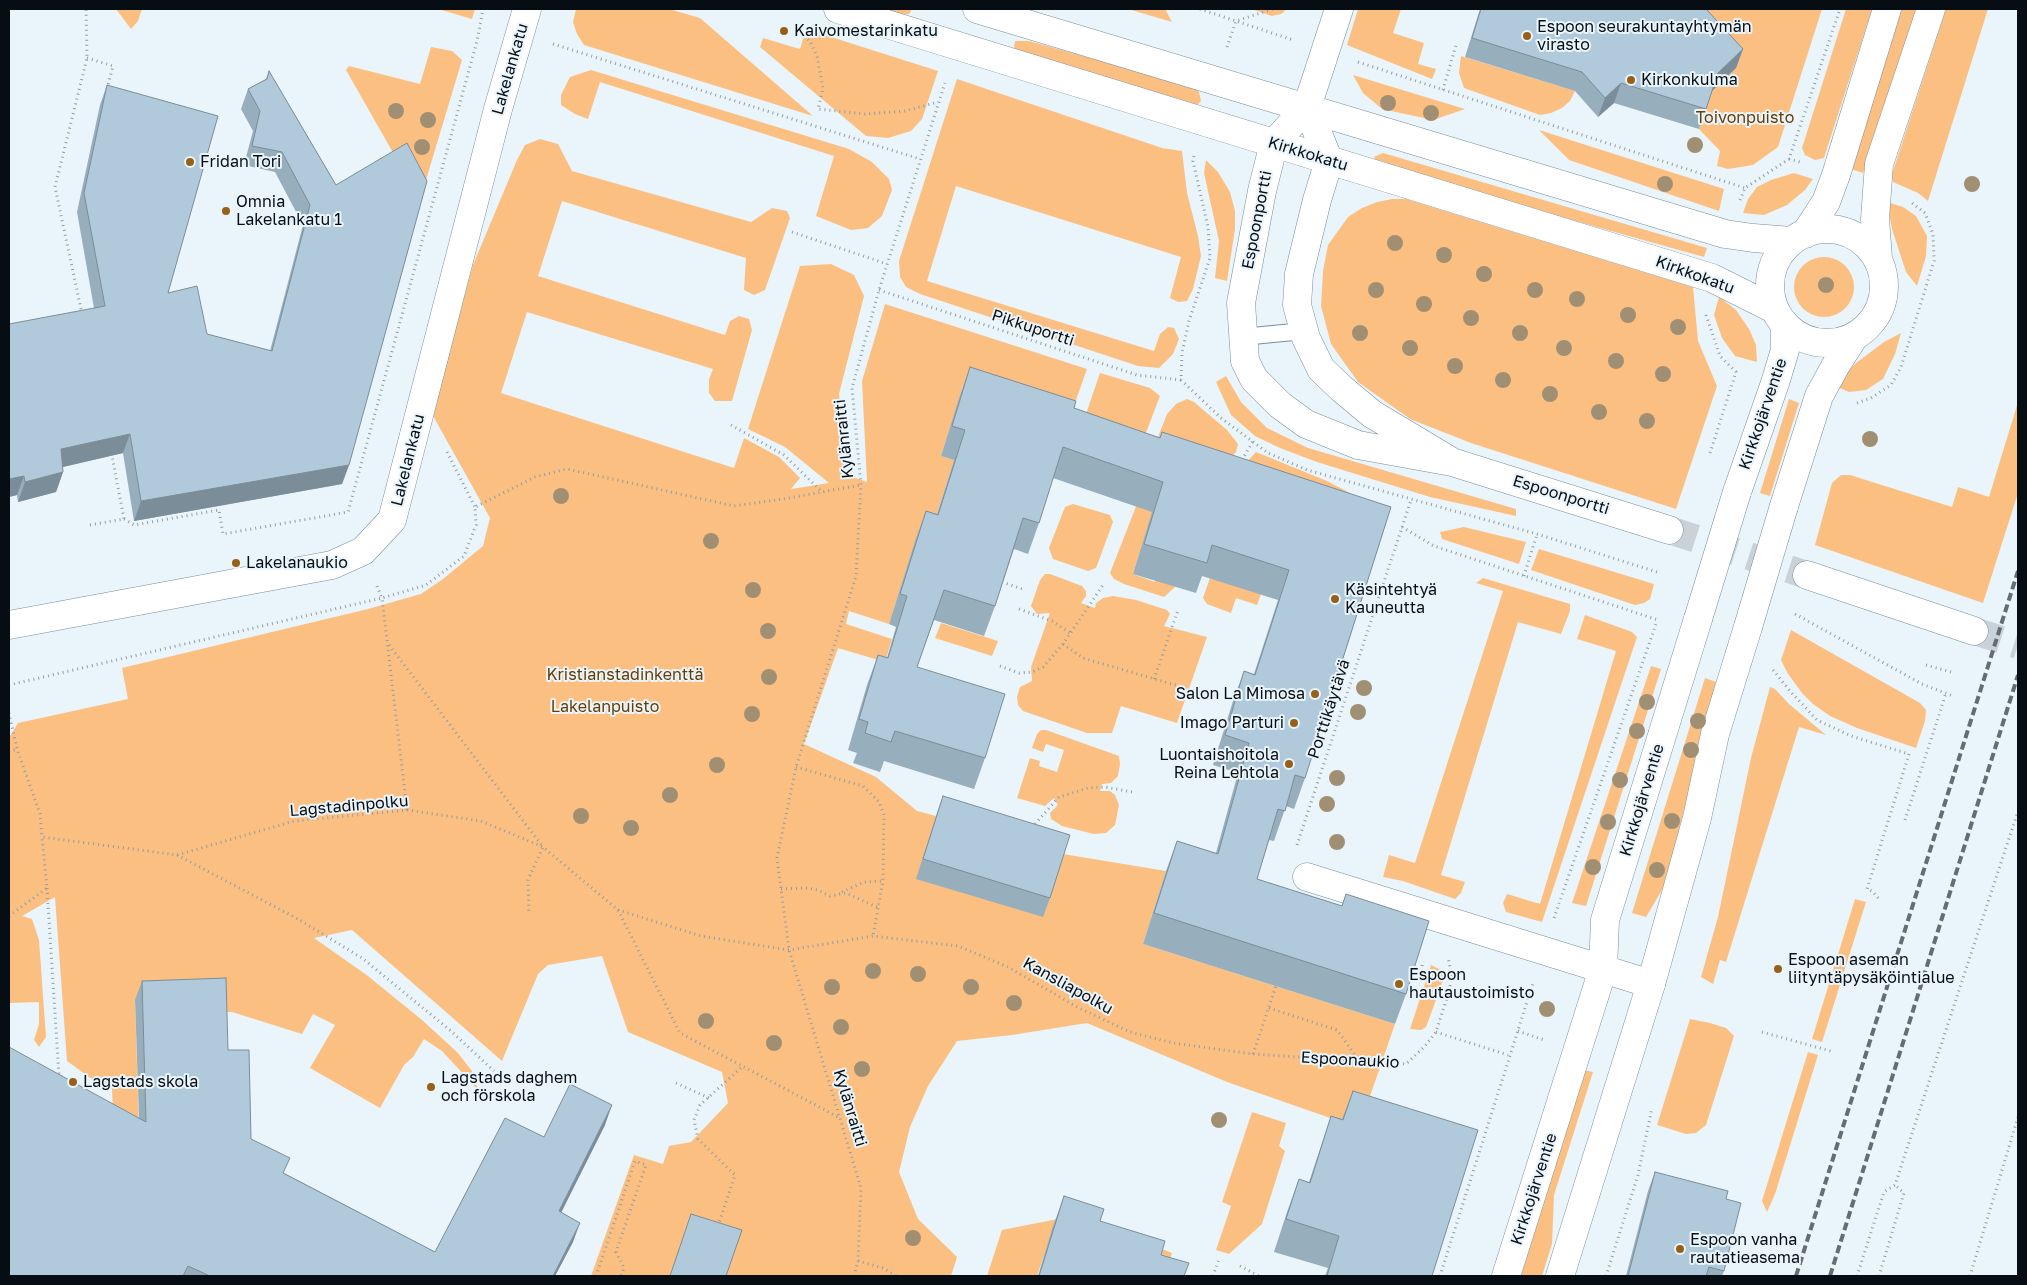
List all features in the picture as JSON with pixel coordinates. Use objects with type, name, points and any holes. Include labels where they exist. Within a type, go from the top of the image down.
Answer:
[{"type":"main road","name":"Lakelankatu","points":[[9,625],[332,565],[363,551],[392,520],[498,109],[527,9]]},
{"type":"main road","name":"Kirkkokatu","points":[[838,9],[1712,278],[1780,317]]},
{"type":"main road","points":[[977,9],[1725,234],[1753,238],[1799,238],[1825,229],[1846,232],[1864,242],[1878,258]]},
{"type":"main road","points":[[1329,160],[1307,107],[1339,9]]},
{"type":"main road","points":[[1887,9],[1826,202],[1799,238],[1778,258],[1771,277],[1771,299],[1780,317],[1802,338],[1823,344],[1844,342],[1854,337],[1872,323],[1884,299],[1885,280],[1878,258],[1875,219],[1879,164],[1931,9]]},
{"type":"main road","name":"Espoonportti","points":[[1307,107],[1274,143],[1262,191],[1241,302],[1245,361],[1254,380],[1280,405],[1306,424],[1358,445],[1452,462],[1670,530]]},
{"type":"main road","name":"Espoonportti","points":[[1329,160],[1299,274],[1297,305],[1304,331],[1321,369],[1342,390],[1372,414],[1452,462]]},
{"type":"main road","name":"Kirkkojärventie","points":[[1506,1276],[1603,969],[1605,920],[1737,492],[1785,350],[1780,317]]},
{"type":"main road","points":[[1560,1276],[1651,984],[1697,818],[1715,734],[1784,506],[1819,396],[1854,337]]},
{"type":"main road","points":[[1807,575],[1974,631]]},
{"type":"main road","points":[[1307,877],[1651,984]]},
{"type":"lane","points":[[1242,337],[1304,331]]},
{"type":"path","points":[[73,318],[82,316],[55,187],[87,58],[86,9]]},
{"type":"path","points":[[90,525],[124,519],[134,525],[219,510],[224,534],[348,512],[477,41],[483,9]]},
{"type":"path","points":[[1200,9],[1745,188]]},
{"type":"path","points":[[1236,21],[1273,9]]},
{"type":"path","points":[[1725,234],[1745,188],[1789,159],[1840,9]]},
{"type":"path","points":[[1216,81],[1236,21]]},
{"type":"path","points":[[804,36],[810,41],[817,56],[823,88],[818,109],[865,114],[905,111],[939,102]]},
{"type":"path","points":[[550,43],[920,160]]},
{"type":"path","points":[[1443,90],[1456,45]]},
{"type":"path","points":[[87,58],[113,66],[106,93]]},
{"type":"path","name":"Kylänraitti","points":[[854,1276],[858,1261],[861,1188],[789,950],[777,858],[796,767],[856,576],[861,485],[852,388],[879,290],[945,83]]},
{"type":"path","name":"Pikkuportti","points":[[879,290],[1137,374],[1181,380],[1182,353],[1189,321],[1210,258],[1208,227],[1192,160],[1204,122]]},
{"type":"path","points":[[792,232],[887,264]]},
{"type":"path","points":[[1710,454],[1736,372],[1720,356],[1705,310],[1712,278]]},
{"type":"path","points":[[9,685],[382,598],[426,585],[464,556],[476,525],[475,507],[422,404]]},
{"type":"path","points":[[731,425],[784,455],[822,492]]},
{"type":"path","points":[[1239,464],[1245,458],[1253,442]]},
{"type":"path","points":[[112,456],[124,519]]},
{"type":"path","points":[[475,507],[535,476],[567,469],[734,506],[783,500],[861,485]]},
{"type":"path","name":"Porttikäytävä","points":[[1307,877],[1294,855],[1411,500]]},
{"type":"path","points":[[1506,526],[1657,572]]},
{"type":"path","points":[[1402,527],[1434,546],[1658,620]]},
{"type":"path","points":[[1524,576],[1537,534]]},
{"type":"path","points":[[1002,582],[1025,590]]},
{"type":"path","points":[[1000,666],[1019,673],[1032,672],[1043,667],[1063,644],[1103,585]]},
{"type":"path","points":[[1366,585],[1381,590]]},
{"type":"path","points":[[382,598],[407,810]]},
{"type":"path","points":[[1019,609],[1052,622],[1070,633]]},
{"type":"path","points":[[1154,679],[1178,610]]},
{"type":"path","points":[[1440,1276],[1508,1055],[1660,612]]},
{"type":"path","points":[[1795,614],[1922,684],[1953,696]]},
{"type":"path","points":[[388,644],[544,848],[528,880],[529,914]]},
{"type":"path","points":[[1063,644],[1083,658],[1216,697]]},
{"type":"path","points":[[1926,664],[1951,672]]},
{"type":"path","points":[[1770,666],[1790,692],[1817,720],[1851,736],[1908,754],[1867,889],[1872,891],[1880,900]]},
{"type":"path","points":[[1905,820],[1946,693]]},
{"type":"path","points":[[9,713],[17,750],[40,814],[48,888],[59,1076]]},
{"type":"path","points":[[9,752],[17,750]]},
{"type":"path","points":[[796,767],[863,786],[879,802],[884,815],[883,881],[873,936]]},
{"type":"path","points":[[1036,824],[1059,797],[1088,788],[1105,787],[1132,792]]},
{"type":"path","name":"Lagstadinpolku","points":[[42,837],[177,855],[294,821],[407,810],[481,821],[544,848],[618,910],[702,936],[789,950]]},
{"type":"path","points":[[1857,1276],[1884,1192],[1895,1185],[2018,811]]},
{"type":"path","points":[[177,855],[298,919],[362,958],[451,1031],[494,1071]]},
{"type":"path","points":[[781,889],[807,888],[818,890],[830,896],[864,882],[883,881]]},
{"type":"path","points":[[9,916],[48,888]]},
{"type":"path","points":[[839,893],[846,892],[879,908]]},
{"type":"path","points":[[618,910],[680,1033],[841,1118]]},
{"type":"path","name":"Kansliapolku","points":[[789,950],[873,936],[958,946],[1008,967],[1077,1007],[1130,1032],[1173,1043],[1253,1054]]},
{"type":"path","name":"Espoonaukio","points":[[1253,1054],[1406,1064],[1426,1046],[1436,1032],[1450,988],[1448,957],[1443,952]]},
{"type":"path","points":[[1253,1054],[1276,986]]},
{"type":"path","points":[[1269,1008],[1336,1030],[1360,1062]]},
{"type":"path","points":[[1436,1032],[1508,1055]]},
{"type":"path","points":[[1762,1032],[1834,1052]]},
{"type":"path","points":[[716,1230],[735,1175],[698,1139],[694,1120],[700,1105],[742,1067]]},
{"type":"path","points":[[50,1071],[67,1081]]},
{"type":"path","points":[[676,1083],[709,1098]]},
{"type":"path","points":[[1606,1276],[1638,1175],[1653,1104]]},
{"type":"path","points":[[1970,1276],[2018,1117]]},
{"type":"path","points":[[596,1276],[635,1162],[646,1165],[616,1252],[624,1268],[621,1276]]},
{"type":"path","points":[[1879,1276],[1904,1193],[1895,1185]]},
{"type":"path","points":[[1213,1276],[1219,1259]]},
{"type":"path","points":[[858,1261],[883,1268],[896,1276]]},
{"type":"path","points":[[1240,1266],[1259,1276]]},
{"type":"green space","points":[[116,9],[142,9],[138,21],[131,29]]},
{"type":"green space","points":[[438,9],[475,9],[472,19]]},
{"type":"green space","points":[[576,9],[669,9],[700,18],[813,116],[584,45],[577,34],[573,22]]},
{"type":"green space","points":[[877,9],[912,9],[909,14],[899,15]]},
{"type":"green space","points":[[1128,9],[1165,9],[1172,22]]},
{"type":"green space","points":[[1251,9],[1287,9],[1281,14],[1272,16]]},
{"type":"green space","points":[[1358,9],[1401,9],[1393,33],[1424,43],[1418,64],[1436,69],[1432,79],[1347,45]]},
{"type":"green space","name":"Toivonpuisto","points":[[1681,9],[1822,9],[1778,147],[1753,165],[1728,169],[1717,166],[1720,151],[1699,129],[1711,92],[1736,68]]},
{"type":"green space","points":[[1846,9],[1872,9],[1824,158],[1815,160],[1805,155],[1802,148]]},
{"type":"green space","points":[[1902,9],[1918,9],[1863,173],[1851,169]]},
{"type":"green space","points":[[1946,9],[1988,9],[1928,201],[1918,193],[1893,182],[1892,174]]},
{"type":"green space","points":[[806,29],[938,71],[922,119],[911,131],[888,138],[866,136],[760,47],[763,38],[800,49]]},
{"type":"green space","points":[[1015,41],[1029,41],[1191,86],[1199,92],[1201,101],[1193,109],[1022,55],[1014,48]]},
{"type":"green space","points":[[431,47],[452,51],[462,60],[420,200],[346,70],[349,66],[420,84]]},
{"type":"green space","points":[[1461,56],[1575,91],[1570,101],[1562,108],[1540,115],[1464,88],[1459,73]]},
{"type":"green space","points":[[591,70],[849,149],[872,162],[889,179],[892,190],[882,216],[868,228],[851,230],[816,216],[834,156],[600,82],[588,119],[575,114],[561,105],[561,95],[570,77]]},
{"type":"green space","points":[[1353,75],[1465,109],[1433,120],[1382,109],[1363,93]]},
{"type":"green space","points":[[957,79],[1162,148],[1182,151],[1187,193],[1201,256],[1193,289],[1187,301],[1178,302],[1170,298],[1181,257],[956,186],[927,281],[1154,351],[1160,334],[1168,327],[1174,328],[1179,339],[1173,354],[1159,368],[1138,366],[920,294],[906,287],[900,277],[899,261]]},
{"type":"green space","points":[[1539,130],[1724,189],[1719,211],[1569,160]]},
{"type":"green space","name":"Lakelanpuisto","points":[[540,139],[558,144],[572,171],[751,222],[772,208],[787,211],[790,218],[765,290],[754,295],[744,290],[746,258],[562,201],[538,276],[725,335],[730,321],[739,316],[749,319],[752,330],[732,401],[715,401],[709,393],[709,379],[713,369],[527,312],[501,393],[734,468],[744,438],[779,457],[800,478],[791,489],[829,483],[785,447],[748,429],[800,266],[831,264],[854,275],[864,296],[839,394],[847,475],[867,482],[862,381],[885,304],[1087,369],[1065,431],[987,393],[963,386],[941,456],[954,460],[927,545],[915,542],[889,624],[849,611],[846,624],[892,639],[885,662],[838,648],[804,744],[876,777],[917,811],[936,816],[917,879],[1063,854],[1166,871],[1143,944],[1395,1024],[1359,1128],[1227,1082],[1087,1023],[1012,1035],[957,1041],[928,1086],[910,1127],[899,1172],[918,1219],[957,1257],[951,1276],[591,1276],[634,1155],[663,1164],[669,1146],[691,1142],[728,1103],[722,1072],[628,1032],[602,956],[548,965],[538,974],[502,1061],[352,930],[314,938],[368,976],[422,1020],[458,1053],[472,1071],[478,1090],[442,1051],[424,1039],[413,1057],[404,1065],[380,1108],[310,1068],[335,1025],[313,1014],[302,1034],[232,1012],[135,1001],[140,1163],[116,1177],[112,1089],[89,1077],[67,1061],[55,897],[22,916],[32,919],[39,940],[46,1037],[39,1047],[34,1040],[39,1024],[39,1002],[9,1003],[9,738],[18,723],[128,699],[122,668],[368,609],[421,594],[443,579],[483,546],[490,518],[432,414],[473,265],[517,160],[525,145]]},
{"type":"green space","points":[[1383,153],[1707,248],[1704,257],[1386,168],[1376,163],[1374,157]]},
{"type":"green space","points":[[1206,160],[1218,172],[1230,192],[1235,211],[1235,229],[1227,281],[1215,278],[1219,241],[1204,173]]},
{"type":"green space","points":[[1794,173],[1813,179],[1805,190],[1787,205],[1764,215],[1743,213],[1748,199],[1757,187],[1771,180]]},
{"type":"green space","points":[[1392,199],[1406,199],[1693,287],[1698,341],[1717,386],[1676,509],[1471,443],[1410,419],[1358,382],[1331,344],[1321,306],[1323,271],[1328,245],[1348,217],[1362,208]]},
{"type":"green space","points":[[1887,202],[1903,207],[1916,216],[1927,236],[1926,256],[1917,286],[1906,272],[1892,229]]},
{"type":"green space","points":[[1824,257],[1840,262],[1845,266],[1849,271],[1854,287],[1849,303],[1845,308],[1840,312],[1824,317],[1808,312],[1803,308],[1799,303],[1794,287],[1799,271],[1803,266],[1808,262]]},
{"type":"green space","points":[[1719,297],[1736,310],[1749,329],[1756,345],[1757,362],[1735,356],[1722,338],[1714,315]]},
{"type":"green space","points":[[1901,333],[1895,354],[1883,379],[1866,390],[1849,392],[1837,387],[1845,374],[1856,363],[1884,342]]},
{"type":"green space","points":[[1100,373],[1150,388],[1160,396],[1134,464],[1076,443]]},
{"type":"green space","points":[[1226,376],[1241,402],[1267,428],[1308,448],[1516,509],[1516,516],[1430,497],[1317,462],[1255,436],[1231,415],[1216,382]]},
{"type":"green space","points":[[1187,399],[1194,402],[1227,430],[1238,444],[1236,452],[1230,458],[1221,459],[1158,437],[1167,414],[1176,404]]},
{"type":"green space","points":[[1789,399],[1799,403],[1770,496],[1760,493]]},
{"type":"green space","points":[[2018,402],[2018,493],[1983,603],[1815,545],[1832,483],[1841,475],[1850,475],[1952,507],[1958,487],[1989,497]]},
{"type":"green space","points":[[1256,452],[1327,481],[1348,492],[1361,504],[1242,467]]},
{"type":"green space","points":[[1144,486],[1159,491],[1133,574],[1155,582],[1161,562],[1175,587],[1164,597],[1124,584],[1114,579],[1110,573]]},
{"type":"green space","points":[[1073,504],[1110,515],[1113,522],[1096,568],[1088,571],[1053,559],[1049,548],[1065,507]]},
{"type":"green space","points":[[1464,527],[1526,542],[1519,564],[1442,539],[1440,532]]},
{"type":"green space","points":[[1539,549],[1654,584],[1650,599],[1635,605],[1531,570]]},
{"type":"green space","points":[[1045,574],[1050,574],[1082,586],[1086,591],[1086,596],[1081,603],[1095,608],[1096,603],[1103,598],[1113,596],[1136,600],[1167,610],[1170,614],[1164,626],[1207,637],[1177,723],[1121,706],[1112,733],[1087,733],[1023,711],[1018,705],[1017,697],[1020,687],[1032,681],[1031,667],[1050,613],[1037,614],[1031,606],[1040,580]]},
{"type":"green space","points":[[1210,578],[1261,594],[1257,605],[1236,598],[1231,613],[1207,604],[1203,598]]},
{"type":"green space","points":[[1483,578],[1570,604],[1570,611],[1561,634],[1518,622],[1441,875],[1465,882],[1461,893],[1455,899],[1403,881],[1383,877],[1389,855],[1415,863],[1503,591],[1476,583]]},
{"type":"green space","points":[[1585,615],[1632,632],[1637,637],[1542,922],[1506,912],[1503,903],[1507,894],[1540,904],[1616,651],[1577,639]]},
{"type":"green space","points":[[941,623],[998,641],[992,656],[935,638]]},
{"type":"green space","points":[[1791,630],[1920,703],[1926,710],[1925,721],[1916,748],[1857,728],[1830,716],[1813,704],[1788,674],[1781,660]]},
{"type":"green space","points":[[1651,666],[1661,669],[1586,906],[1572,903]]},
{"type":"green space","points":[[1705,678],[1716,682],[1665,885],[1646,917],[1632,913]]},
{"type":"green space","points":[[1770,687],[1775,689],[1789,704],[1826,735],[1799,727],[1726,962],[1720,960],[1713,984],[1701,977],[1718,917],[1751,758]]},
{"type":"green space","points":[[1041,730],[1046,730],[1119,756],[1118,776],[1111,783],[1102,784],[1100,791],[1110,791],[1115,795],[1119,805],[1115,825],[1106,833],[1094,834],[1062,826],[1051,819],[1050,813],[1058,805],[1054,798],[1045,806],[1017,798],[1030,758],[1040,761],[1039,766],[1057,772],[1064,750],[1046,744],[1043,752],[1032,748],[1037,734]]},
{"type":"green space","points":[[1855,899],[1866,902],[1822,1042],[1812,1039]]},
{"type":"green space","points":[[1431,965],[1441,970],[1444,978],[1426,1027],[1421,1030],[1410,1029]]},
{"type":"green space","points":[[1690,1019],[1726,1028],[1734,1036],[1706,1125],[1696,1133],[1686,1134],[1657,1125]]},
{"type":"green space","points":[[1808,1052],[1818,1055],[1775,1194],[1767,1212],[1762,1201]]},
{"type":"green space","points":[[1584,1070],[1593,1072],[1554,1195],[1552,1244],[1542,1276],[1519,1276]]},
{"type":"green space","points":[[1252,1112],[1286,1123],[1279,1146],[1285,1151],[1262,1224],[1229,1254],[1216,1250],[1231,1206],[1222,1202]]},
{"type":"green space","points":[[1078,1215],[1172,1253],[1165,1276],[1053,1229],[1037,1276],[987,1276],[1002,1230]]},
{"type":"building","name":"Kirkonkulma","points":[[1481,9],[1706,9],[1743,49],[1718,73],[1706,109],[1621,83],[1605,98],[1582,72],[1472,38]]},
{"type":"building","points":[[269,71],[336,185],[407,143],[427,181],[349,465],[141,501],[130,434],[61,449],[63,472],[25,482],[24,476],[9,479],[9,324],[105,306],[84,193],[107,85],[218,116],[168,293],[197,286],[207,334],[272,351],[310,205],[282,152],[252,146],[260,111],[248,89],[267,79]]},
{"type":"building","points":[[970,367],[1076,401],[1074,408],[1160,438],[1162,432],[1391,507],[1305,778],[1295,775],[1285,811],[1278,809],[1257,879],[1342,906],[1346,894],[1429,921],[1406,994],[1154,913],[1177,841],[1218,854],[1249,743],[1225,735],[1244,671],[1255,675],[1289,570],[1212,545],[1207,563],[1144,544],[1163,482],[1063,447],[1039,523],[1023,518],[995,606],[944,590],[917,667],[1005,694],[985,758],[895,731],[891,742],[865,733],[868,722],[859,719],[878,655],[888,658],[907,596],[900,594],[926,511],[938,515],[965,430],[952,426]]},
{"type":"building","points":[[943,796],[1070,835],[1050,898],[923,859]]},
{"type":"building","points":[[226,978],[228,1050],[249,1050],[251,1139],[290,1158],[283,1173],[435,1252],[505,1118],[544,1137],[570,1084],[612,1105],[559,1211],[580,1223],[553,1276],[210,1276],[188,1266],[183,1276],[9,1276],[9,1047],[146,1122],[142,981]]},
{"type":"building","points":[[1353,1091],[1478,1130],[1432,1276],[1327,1276],[1339,1236],[1286,1219],[1299,1179],[1310,1183],[1331,1116],[1343,1120]]},
{"type":"building","name":"Espoon vanha rautatieasema","points":[[1655,1172],[1728,1191],[1726,1199],[1741,1203],[1724,1271],[1709,1267],[1706,1276],[1628,1276]]},
{"type":"building","points":[[1064,1196],[1104,1209],[1100,1221],[1165,1241],[1161,1255],[1189,1263],[1184,1276],[1039,1276]]},
{"type":"building","points":[[691,1214],[742,1230],[726,1276],[670,1276]]},
{"type":"tunnel","points":[[1669,530],[1807,575]]},
{"type":"tunnel","points":[[1974,631],[2018,645]]},
{"type":"railway","points":[[1796,1276],[2018,571]]},
{"type":"railway","points":[[1830,1276],[2018,675]]},
{"type":"place","name":"Kaivomestarinkatu","points":[[784,31]]},
{"type":"place","name":"Espoon seurakuntayhtymän virasto","points":[[1527,36]]},
{"type":"place","name":"Kirkonkulma","points":[[1631,80]]},
{"type":"place","name":"Fridan Tori","points":[[190,162]]},
{"type":"place","name":"Omnia Lakelankatu 1","points":[[226,211]]},
{"type":"place","name":"Lakelanaukio","points":[[236,563]]},
{"type":"place","name":"Käsintehtyä Kauneutta","points":[[1335,599]]},
{"type":"place","name":"Salon La Mimosa","points":[[1315,694]]},
{"type":"place","name":"Imago Parturi","points":[[1294,723]]},
{"type":"place","name":"Luontaishoitola Reina Lehtola","points":[[1289,764]]},
{"type":"place","name":"Espoon aseman liityntäpysäköintialue","points":[[1778,969]]},
{"type":"place","name":"Espoon hautaustoimisto","points":[[1399,984]]},
{"type":"place","name":"Lagstads skola","points":[[73,1082]]},
{"type":"place","name":"Lagstads daghem och förskola","points":[[431,1087]]},
{"type":"place","name":"Espoon vanha rautatieasema","points":[[1680,1249]]},
{"type":"park label","name":"Kristianstadinkenttä","points":[[625,675]]}]
